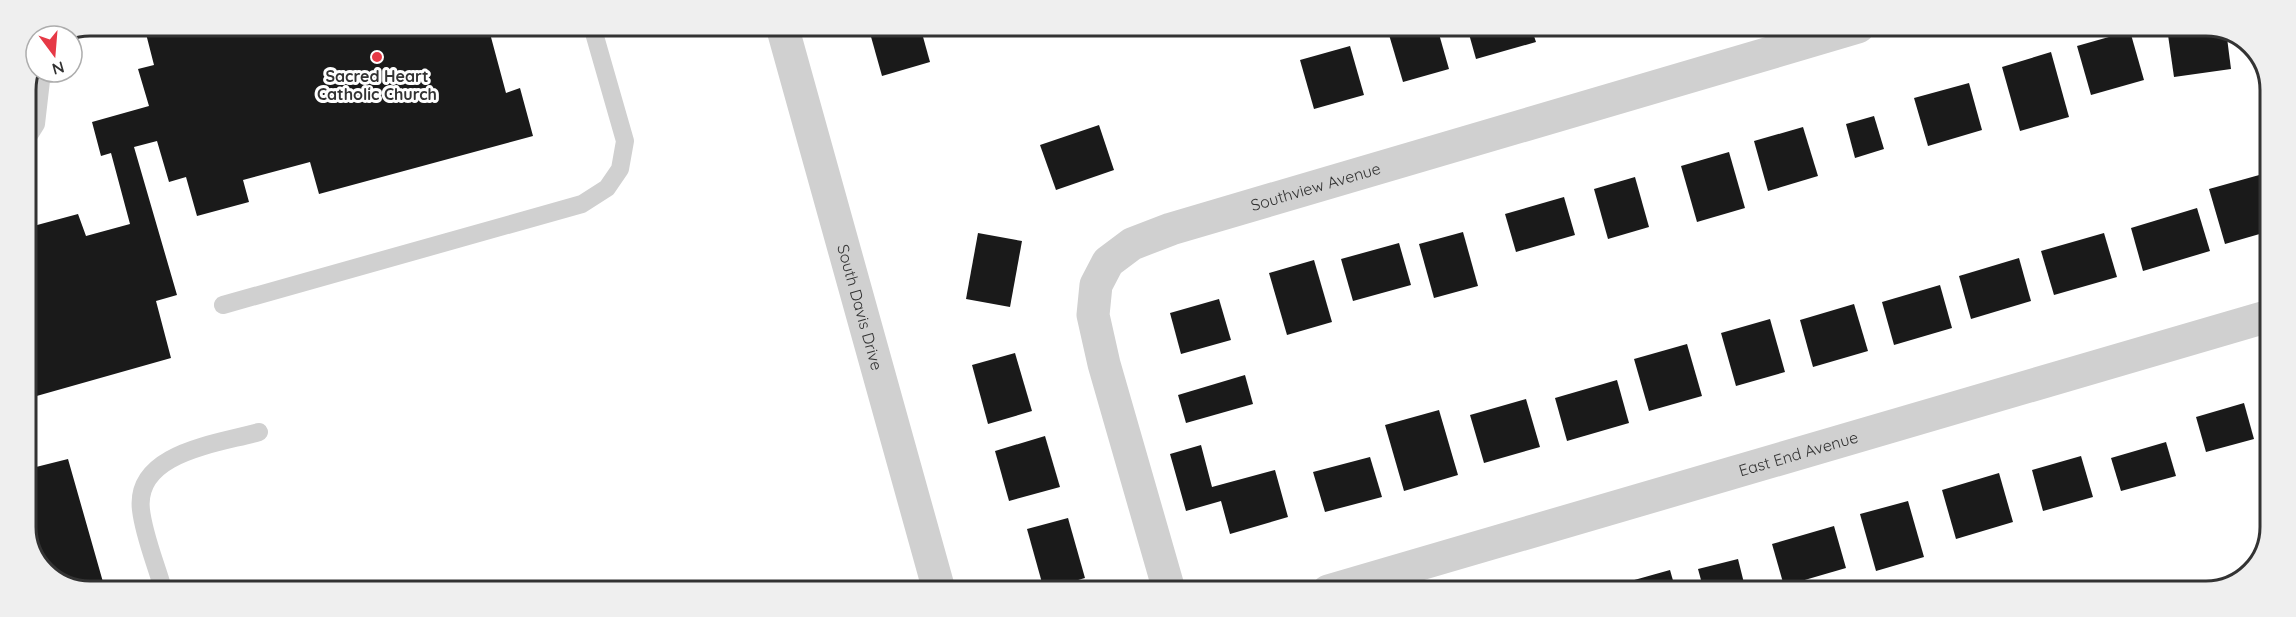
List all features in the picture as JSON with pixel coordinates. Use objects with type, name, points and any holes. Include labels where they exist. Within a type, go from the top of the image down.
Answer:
[{"type":"street","name":"South Davis Drive","points":[[786,36],[937,581]]},
{"type":"street","name":"Southview Avenue","points":[[1166,581],[1104,364],[1093,315],[1096,285],[1108,262],[1132,244],[1171,229],[1827,36]]},
{"type":"street","name":"East End Avenue","points":[[1362,581],[2260,319]]},
{"type":"lane","points":[[223,305],[582,204],[607,188],[620,169],[625,141],[595,36]]},
{"type":"lane","points":[[36,124],[41,84]]},
{"type":"lane","points":[[161,581],[141,509],[142,488],[155,469],[172,457],[259,432]]},
{"type":"building","points":[[147,36],[491,36],[506,93],[520,88],[533,136],[319,194],[310,162],[243,180],[249,202],[197,216],[186,177],[169,182],[157,141],[134,147],[177,295],[156,301],[171,358],[36,396],[36,225],[78,214],[86,236],[130,224],[111,153],[101,156],[92,122],[149,106],[138,69],[154,65]]},
{"type":"building","points":[[871,36],[923,36],[930,62],[882,76]]},
{"type":"building","points":[[1389,36],[1440,36],[1449,69],[1403,82]]},
{"type":"building","points":[[1470,36],[1534,36],[1536,42],[1476,59]]},
{"type":"building","points":[[2112,36],[2131,36],[2144,80],[2091,95],[2077,46]]},
{"type":"building","points":[[2168,36],[2206,36],[2227,41],[2231,69],[2174,77]]},
{"type":"building","points":[[1350,46],[1364,95],[1314,109],[1300,60]]},
{"type":"building","points":[[2051,52],[2069,117],[2020,131],[2002,67]]},
{"type":"building","points":[[1969,83],[1982,130],[1928,146],[1914,98]]},
{"type":"building","points":[[1874,116],[1884,149],[1855,158],[1846,124]]},
{"type":"building","points":[[1099,125],[1114,170],[1056,190],[1040,145]]},
{"type":"building","points":[[1803,127],[1818,176],[1768,191],[1754,141]]},
{"type":"building","points":[[1729,152],[1745,208],[1697,222],[1681,166]]},
{"type":"building","points":[[2260,175],[2260,234],[2225,244],[2209,189]]},
{"type":"building","points":[[1635,177],[1649,227],[1608,239],[1594,189]]},
{"type":"building","points":[[1564,197],[1575,235],[1516,252],[1505,214]]},
{"type":"building","points":[[2197,208],[2210,251],[2143,271],[2131,228]]},
{"type":"building","points":[[1463,232],[1478,286],[1434,298],[1419,244]]},
{"type":"building","points":[[978,233],[1022,241],[1010,307],[966,299]]},
{"type":"building","points":[[2104,233],[2117,277],[2054,295],[2041,251]]},
{"type":"building","points":[[1399,243],[1411,285],[1353,301],[1341,259]]},
{"type":"building","points":[[2019,258],[2031,301],[1971,319],[1959,276]]},
{"type":"building","points":[[1314,260],[1332,322],[1287,335],[1269,273]]},
{"type":"building","points":[[1940,285],[1952,328],[1894,345],[1882,302]]},
{"type":"building","points":[[1219,299],[1231,340],[1181,354],[1170,313]]},
{"type":"building","points":[[1854,304],[1868,351],[1813,367],[1800,320]]},
{"type":"building","points":[[1770,319],[1785,372],[1736,386],[1721,333]]},
{"type":"building","points":[[1687,344],[1702,396],[1649,411],[1634,359]]},
{"type":"building","points":[[1015,353],[1032,411],[988,424],[972,365]]},
{"type":"building","points":[[1245,375],[1253,404],[1186,423],[1178,395]]},
{"type":"building","points":[[1617,380],[1629,423],[1567,441],[1555,398]]},
{"type":"building","points":[[1526,399],[1540,447],[1484,463],[1470,415]]},
{"type":"building","points":[[2244,403],[2254,439],[2206,452],[2196,417]]},
{"type":"building","points":[[1439,410],[1458,475],[1404,491],[1385,425]]},
{"type":"building","points":[[1045,436],[1060,487],[1009,501],[995,451]]},
{"type":"building","points":[[2166,442],[2176,476],[2121,491],[2111,458]]},
{"type":"building","points":[[1201,445],[1212,487],[1275,470],[1288,517],[1230,534],[1221,501],[1186,511],[1170,454]]},
{"type":"building","points":[[2081,456],[2093,497],[2043,511],[2032,470]]},
{"type":"building","points":[[1370,457],[1382,497],[1325,512],[1313,472]]},
{"type":"building","points":[[68,459],[103,581],[80,580],[63,574],[43,554],[36,530],[36,467]]},
{"type":"building","points":[[1999,473],[2013,522],[1956,539],[1942,490]]},
{"type":"building","points":[[1908,501],[1924,557],[1876,571],[1860,514]]},
{"type":"building","points":[[1068,518],[1085,578],[1075,581],[1041,581],[1027,529]]},
{"type":"building","points":[[1834,526],[1846,568],[1801,581],[1783,581],[1772,544]]},
{"type":"building","points":[[1738,559],[1744,581],[1701,581],[1698,569]]},
{"type":"building","points":[[1670,570],[1673,581],[1631,581]]},
{"type":"place","name":"Sacred Heart Catholic Church","points":[[377,57]]}]
